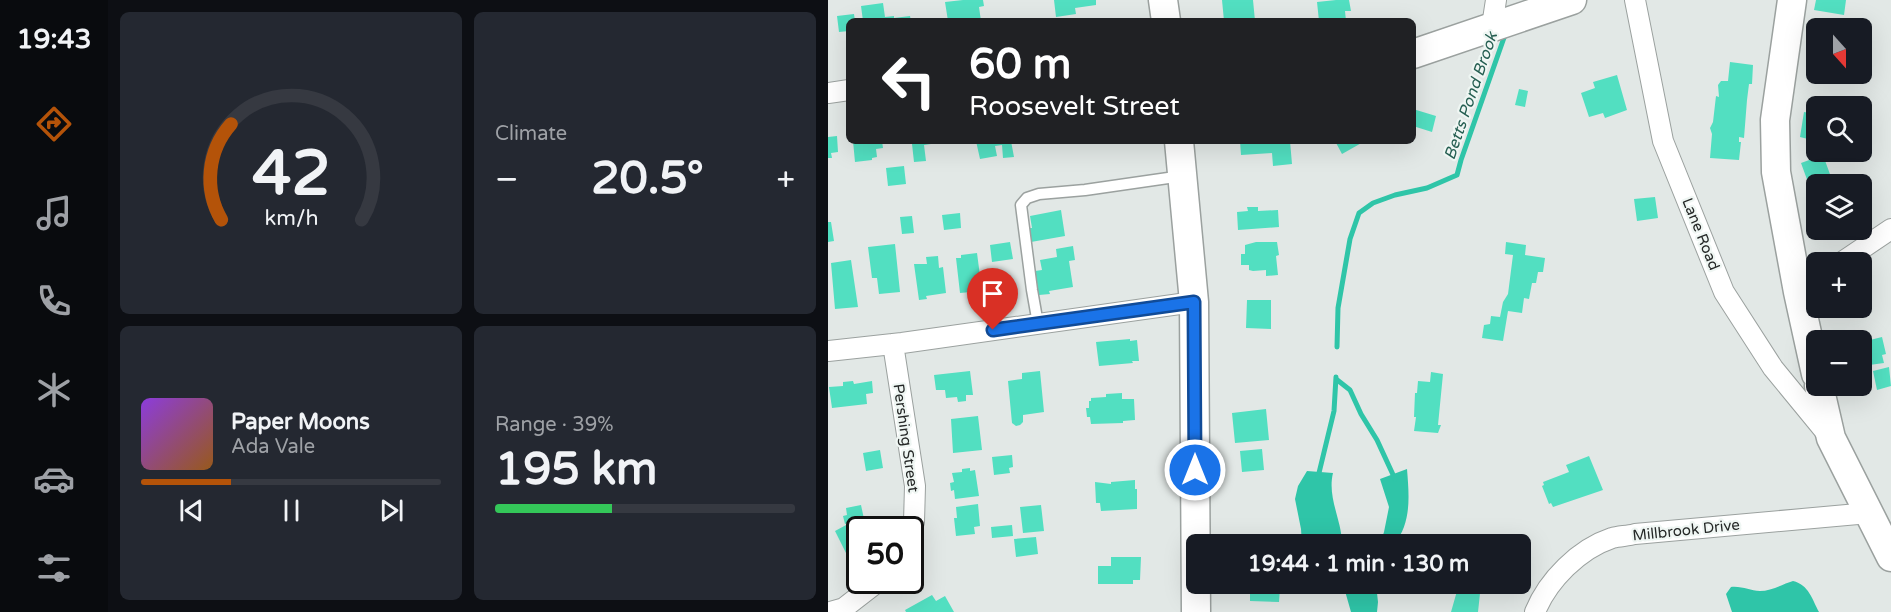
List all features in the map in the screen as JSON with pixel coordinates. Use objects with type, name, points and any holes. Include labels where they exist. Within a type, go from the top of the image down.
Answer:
[{"type":"street","points":[[1163,0],[1166,18]]},
{"type":"street","points":[[1416,53],[1495,17],[1524,16],[1572,0]]},
{"type":"street","name":"Lane Road","points":[[1635,0],[1663,141],[1724,292],[1773,368],[1831,438]]},
{"type":"street","points":[[1792,0],[1775,120],[1776,172],[1806,282]]},
{"type":"street","points":[[828,93],[846,90]]},
{"type":"street","points":[[1179,144],[1194,302],[1196,612]]},
{"type":"street","points":[[1857,252],[1891,230]]},
{"type":"street","points":[[828,351],[1194,302]]},
{"type":"street","name":"Pershing Street","points":[[892,344],[915,486],[914,516]]},
{"type":"street","points":[[1821,396],[1831,438],[1891,557]]},
{"type":"street","name":"Millbrook Drive","points":[[1535,612],[1555,578],[1582,554],[1612,538],[1869,513]]},
{"type":"street","points":[[830,612],[844,609],[863,594]]},
{"type":"lane","points":[[1038,324],[1021,205],[1027,198],[1039,194],[1182,176]]},
{"type":"shaded area","points":[[1407,469],[1408,508],[1401,534],[1383,534],[1389,507],[1380,479]]},
{"type":"shaded area","points":[[1307,471],[1333,473],[1333,500],[1341,534],[1301,534],[1295,499],[1298,486]]},
{"type":"shaded area","points":[[1793,581],[1806,589],[1819,612],[1732,612],[1726,594],[1731,587],[1764,591]]},
{"type":"shaded area","points":[[1346,594],[1377,594],[1377,612],[1351,612]]},
{"type":"building","points":[[983,0],[984,6],[979,7],[981,18],[948,18],[945,2]]},
{"type":"building","points":[[1054,0],[1096,0],[1096,5],[1075,8],[1076,14],[1056,17]]},
{"type":"building","points":[[1222,0],[1253,0],[1255,18],[1224,18]]},
{"type":"building","points":[[1349,0],[1351,11],[1345,11],[1346,18],[1319,18],[1317,2]]},
{"type":"building","points":[[1816,0],[1846,0],[1844,15],[1814,10]]},
{"type":"building","points":[[883,3],[885,17],[894,16],[894,18],[863,18],[861,6]]},
{"type":"building","points":[[854,14],[855,18],[846,18],[846,31],[839,32],[837,16]]},
{"type":"building","points":[[1730,62],[1753,65],[1744,138],[1739,137],[1739,142],[1741,142],[1739,160],[1710,158],[1712,134],[1710,128],[1713,122],[1716,96],[1719,97],[1718,85],[1721,81],[1728,81]]},
{"type":"building","points":[[1617,75],[1627,110],[1605,118],[1603,113],[1589,117],[1581,93],[1595,88],[1593,82]]},
{"type":"building","points":[[1519,89],[1528,91],[1525,107],[1515,105]]},
{"type":"building","points":[[1416,110],[1436,116],[1432,132],[1416,127]]},
{"type":"building","points":[[1804,112],[1806,112],[1806,138],[1800,137]]},
{"type":"building","points":[[837,136],[838,152],[831,153],[832,158],[828,158],[828,137]]},
{"type":"building","points":[[853,144],[882,144],[883,148],[876,149],[877,157],[872,160],[855,162]]},
{"type":"building","points":[[912,144],[931,144],[924,145],[926,161],[914,162]]},
{"type":"building","points":[[977,144],[1012,144],[1014,157],[1003,158],[1002,145],[995,146],[997,156],[980,159]]},
{"type":"building","points":[[1240,144],[1290,144],[1292,164],[1273,166],[1272,153],[1241,155]]},
{"type":"building","points":[[1337,144],[1360,144],[1342,154]]},
{"type":"building","points":[[1826,162],[1830,174],[1806,174],[1806,177],[1801,163]]},
{"type":"building","points":[[904,166],[906,184],[888,186],[886,168]]},
{"type":"building","points":[[1655,197],[1658,218],[1637,221],[1634,199]]},
{"type":"building","points":[[1247,207],[1258,207],[1258,211],[1278,210],[1279,227],[1238,230],[1237,212],[1248,211]]},
{"type":"building","points":[[1061,210],[1065,236],[1031,242],[1030,216]]},
{"type":"building","points":[[960,213],[961,228],[944,230],[942,215]]},
{"type":"building","points":[[912,216],[914,233],[902,234],[900,217]]},
{"type":"building","points":[[828,222],[831,222],[834,241],[828,242]]},
{"type":"building","points":[[1010,242],[1013,259],[992,262],[990,245]]},
{"type":"building","points":[[1256,242],[1277,242],[1278,275],[1266,276],[1266,270],[1253,271],[1249,270],[1249,265],[1241,265],[1241,254],[1245,254],[1245,245]]},
{"type":"building","points":[[1506,242],[1526,245],[1525,255],[1545,258],[1543,272],[1538,272],[1536,283],[1532,283],[1529,299],[1524,298],[1522,313],[1508,311],[1503,341],[1482,338],[1484,325],[1490,324],[1491,316],[1500,317],[1503,302],[1508,294],[1513,255],[1505,254]]},
{"type":"building","points":[[895,244],[900,292],[879,294],[877,278],[872,278],[868,247]]},
{"type":"building","points":[[1073,246],[1075,260],[1069,261],[1073,287],[1049,291],[1050,294],[1035,293],[1035,289],[1038,289],[1035,271],[1042,270],[1040,260],[1057,257],[1056,249]]},
{"type":"building","points":[[977,253],[982,291],[960,293],[956,258]]},
{"type":"building","points":[[938,256],[939,268],[943,267],[946,293],[926,296],[927,299],[919,300],[914,264],[927,264],[926,257]]},
{"type":"building","points":[[851,260],[858,307],[835,309],[831,263]]},
{"type":"building","points":[[1247,300],[1271,300],[1271,329],[1246,328]]},
{"type":"building","points":[[1882,337],[1886,354],[1882,355],[1884,363],[1872,365],[1872,340]]},
{"type":"building","points":[[1130,339],[1130,341],[1137,340],[1139,361],[1099,366],[1096,342]]},
{"type":"building","points":[[1889,367],[1891,386],[1877,390],[1873,371]]},
{"type":"building","points":[[970,371],[973,395],[966,395],[966,401],[958,402],[957,397],[946,398],[945,390],[936,390],[934,375]]},
{"type":"building","points":[[1040,371],[1044,412],[1023,415],[1023,422],[1016,426],[1012,423],[1008,381],[1022,379],[1022,373]]},
{"type":"building","points":[[1431,372],[1443,374],[1438,425],[1441,425],[1438,433],[1414,431],[1415,393],[1417,393],[1418,381],[1430,382]]},
{"type":"building","points":[[853,381],[854,384],[872,381],[873,393],[866,394],[867,404],[832,408],[829,387],[843,386],[843,382]]},
{"type":"building","points":[[1122,393],[1122,399],[1134,399],[1135,420],[1123,421],[1123,423],[1091,424],[1086,408],[1089,408],[1091,398]]},
{"type":"building","points":[[1266,409],[1269,440],[1235,443],[1232,413]]},
{"type":"building","points":[[978,416],[982,450],[953,453],[951,419]]},
{"type":"building","points":[[1262,449],[1264,470],[1242,472],[1240,451]]},
{"type":"building","points":[[880,450],[883,468],[866,471],[863,453]]},
{"type":"building","points":[[1012,455],[1013,467],[1009,468],[1010,473],[994,475],[992,457]]},
{"type":"building","points":[[1589,456],[1603,490],[1553,507],[1551,503],[1549,504],[1542,486],[1543,482],[1569,472],[1566,465]]},
{"type":"building","points":[[970,468],[970,471],[975,470],[979,496],[955,499],[950,483],[954,482],[952,473]]},
{"type":"building","points":[[1135,480],[1137,509],[1101,511],[1100,503],[1096,503],[1095,482],[1111,484],[1111,482]]},
{"type":"building","points":[[978,504],[980,526],[974,527],[975,534],[956,536],[954,518],[957,518],[956,507]]},
{"type":"building","points":[[861,505],[863,516],[846,516],[845,524],[843,516],[847,515],[846,508]]},
{"type":"building","points":[[1041,505],[1044,531],[1023,533],[1020,507]]},
{"type":"building","points":[[846,525],[846,553],[835,531]]},
{"type":"building","points":[[1012,525],[1013,536],[992,538],[991,527]]},
{"type":"building","points":[[1036,537],[1038,554],[1016,557],[1014,539]]},
{"type":"building","points":[[1111,557],[1141,557],[1140,580],[1133,580],[1133,584],[1098,584],[1098,566],[1111,566]]},
{"type":"building","points":[[1250,594],[1280,594],[1279,602],[1250,601]]},
{"type":"building","points":[[1456,594],[1480,594],[1478,612],[1451,612]]},
{"type":"building","points":[[932,595],[936,601],[945,596],[954,612],[906,612],[905,610]]},
{"type":"waterway","name":"Betts Pond Brook","points":[[1337,347],[1338,308],[1350,239],[1359,213],[1373,203],[1395,195],[1427,188],[1457,175],[1506,32]]},
{"type":"waterway","name":"Betts Pond Brook","points":[[1318,477],[1334,411],[1336,377]]},
{"type":"waterway","name":"Betts Pond Brook","points":[[1336,379],[1350,390],[1395,479]]},
{"type":"route","points":[[993,330],[1194,302],[1195,470]]}]
